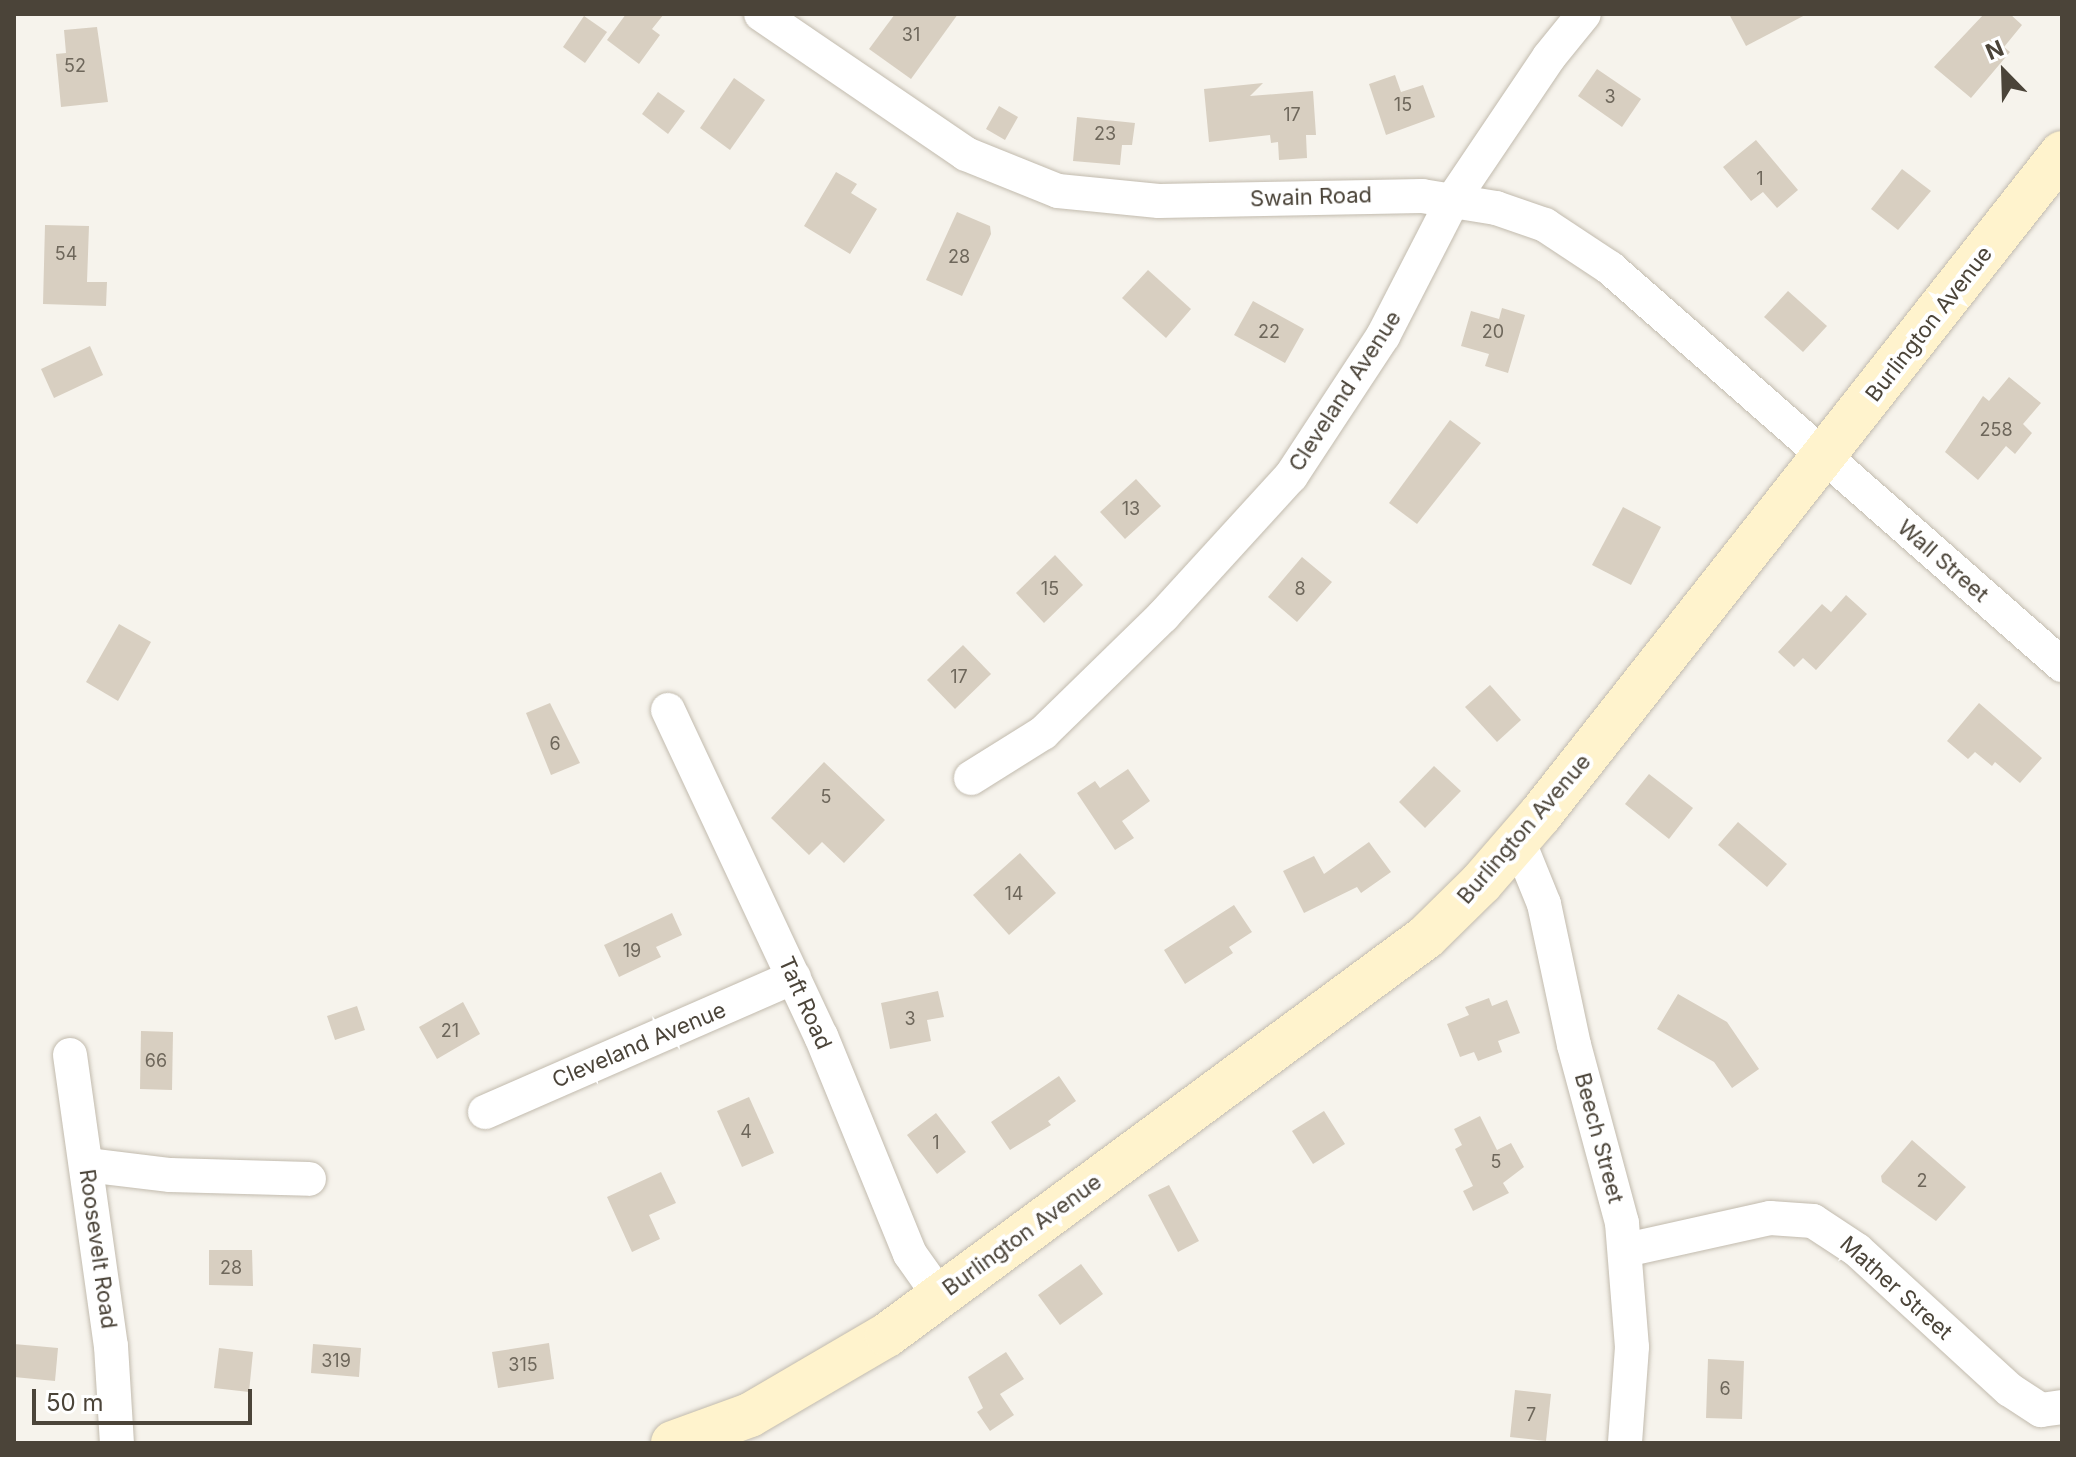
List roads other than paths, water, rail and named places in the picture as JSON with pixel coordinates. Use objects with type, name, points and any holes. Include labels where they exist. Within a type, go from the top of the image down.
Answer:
[{"type":"main road","name":"Burlington Avenue","points":[[673,1443],[750,1415],[887,1335],[1426,937],[1518,840],[1824,458],[2062,153]]},
{"type":"street","name":"Swain Road","points":[[761,14],[966,154],[1058,191],[1159,201],[1454,198],[1545,225],[1595,256],[1824,458]]},
{"type":"street","name":"Cleveland Avenue","points":[[971,778],[1043,733],[1163,616],[1291,476],[1383,336],[1454,198],[1549,57],[1584,14]]},
{"type":"street","name":"Wall Street","points":[[1824,458],[2062,665]]},
{"type":"street","name":"Taft Road","points":[[668,710],[794,977],[910,1254],[939,1295]]},
{"type":"street","name":"Beech Street","points":[[1518,840],[1544,904],[1626,1250],[1632,1371],[1625,1443]]},
{"type":"street","name":"Cleveland Avenue","points":[[485,1112],[794,977]]},
{"type":"street","name":"Roosevelt Road","points":[[70,1055],[111,1346],[117,1443]]},
{"type":"street","points":[[87,1165],[170,1175],[309,1179]]},
{"type":"street","name":"Mather Street","points":[[1626,1250],[1770,1218],[1813,1221],[1857,1250],[2010,1390],[2041,1410],[2058,1409]]}]
